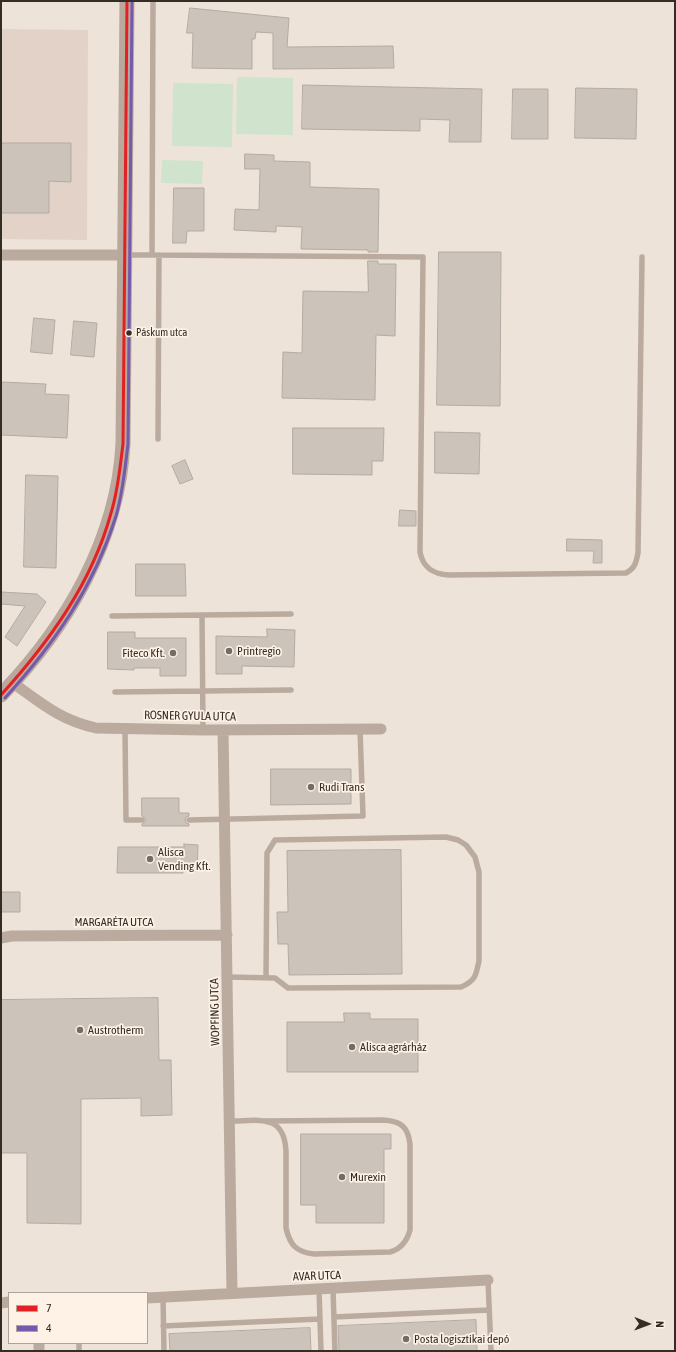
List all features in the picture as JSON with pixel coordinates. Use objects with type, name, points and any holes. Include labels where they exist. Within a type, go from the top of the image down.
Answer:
[{"type":"main road","points":[[1,695],[54,631],[77,595],[99,552],[116,500],[122,464],[123,444],[127,1]]},
{"type":"street","points":[[1,255],[125,255]]},
{"type":"street","name":"ROSNER GYULA UTCA","points":[[13,682],[49,709],[66,719],[96,728],[203,730],[380,728]]},
{"type":"street","name":"WOPFING UTCA","points":[[224,730],[232,1293]]},
{"type":"street","name":"MARGARÉTA UTCA","points":[[1,938],[12,936],[227,935]]},
{"type":"street","name":"AVAR UTCA","points":[[148,1298],[488,1280]]},
{"type":"lane","points":[[152,255],[153,1]]},
{"type":"lane","points":[[125,255],[423,257],[420,552],[425,566],[437,573],[449,575],[626,573],[633,569],[638,553],[642,257]]},
{"type":"lane","points":[[158,439],[159,255]]},
{"type":"lane","points":[[112,616],[291,614]]},
{"type":"lane","points":[[202,615],[203,730]]},
{"type":"lane","points":[[115,692],[291,690]]},
{"type":"lane","points":[[125,728],[126,820],[142,820]]},
{"type":"lane","points":[[189,820],[363,816],[360,729]]},
{"type":"lane","points":[[227,977],[266,978],[275,978],[288,988],[461,987],[470,983],[477,975],[479,962],[479,872],[475,857],[466,845],[458,840],[446,837],[275,840],[267,853],[266,978]]},
{"type":"lane","points":[[230,1121],[383,1120],[395,1121],[402,1125],[409,1136],[410,1144],[410,1230],[401,1247],[390,1252],[314,1254],[305,1253],[298,1250],[288,1239],[286,1228],[285,1139],[278,1127],[272,1122],[265,1121]]},
{"type":"lane","points":[[488,1280],[491,1351]]},
{"type":"lane","points":[[319,1289],[321,1351]]},
{"type":"lane","points":[[333,1289],[335,1351]]},
{"type":"lane","points":[[163,1297],[164,1351]]},
{"type":"lane","points":[[334,1316],[490,1310]]},
{"type":"lane","points":[[164,1326],[320,1319]]},
{"type":"shaded area","points":[[1,29],[88,30],[87,240],[1,239]]},
{"type":"green space","points":[[237,77],[293,78],[293,135],[236,134]]},
{"type":"green space","points":[[173,83],[233,84],[232,147],[172,146]]},
{"type":"green space","points":[[162,160],[203,161],[202,184],[161,183]]},
{"type":"building","points":[[190,8],[289,18],[287,47],[393,46],[394,68],[273,69],[273,33],[256,32],[255,39],[252,39],[252,69],[192,68],[193,33],[187,33]]},
{"type":"building","points":[[303,85],[482,89],[481,142],[449,142],[450,120],[420,119],[420,131],[302,129]]},
{"type":"building","points":[[576,88],[637,89],[636,139],[575,138]]},
{"type":"building","points":[[513,89],[548,89],[548,139],[512,139]]},
{"type":"building","points":[[1,143],[71,143],[71,182],[49,181],[49,213],[1,213]]},
{"type":"building","points":[[245,154],[274,155],[274,161],[310,162],[310,187],[379,189],[378,252],[368,252],[368,250],[301,249],[302,227],[276,226],[276,232],[234,230],[235,209],[259,210],[260,169],[245,169]]},
{"type":"building","points":[[174,188],[204,188],[204,231],[187,231],[186,243],[173,243]]},
{"type":"building","points":[[439,252],[501,252],[500,406],[437,405]]},
{"type":"building","points":[[368,261],[378,261],[378,264],[396,264],[395,336],[376,335],[375,400],[282,398],[283,352],[302,353],[303,291],[368,292]]},
{"type":"building","points":[[34,318],[55,320],[52,354],[31,352]]},
{"type":"building","points":[[74,321],[97,323],[94,357],[71,355]]},
{"type":"building","points":[[1,382],[46,384],[45,394],[69,395],[67,438],[1,435]]},
{"type":"building","points":[[293,428],[384,428],[383,461],[372,461],[372,475],[293,474]]},
{"type":"building","points":[[435,432],[480,433],[479,474],[435,473]]},
{"type":"building","points":[[185,460],[193,479],[180,484],[172,466]]},
{"type":"building","points":[[26,475],[58,476],[56,568],[24,567]]},
{"type":"building","points":[[400,510],[416,511],[416,526],[399,526]]},
{"type":"building","points":[[567,539],[602,540],[602,563],[593,563],[594,551],[567,551]]},
{"type":"building","points":[[136,564],[185,564],[186,596],[136,596]]},
{"type":"building","points":[[1,592],[37,594],[46,602],[17,646],[5,637],[25,606],[1,604]]},
{"type":"building","points":[[267,629],[295,630],[294,667],[242,666],[242,674],[216,674],[216,636],[267,637]]},
{"type":"building","points":[[108,632],[135,632],[135,638],[186,638],[186,676],[160,676],[160,668],[134,668],[134,670],[108,669]]},
{"type":"building","name":"Rudi Trans","points":[[271,769],[351,769],[351,804],[271,805]]},
{"type":"building","points":[[142,798],[179,798],[179,813],[189,813],[189,816],[186,817],[185,820],[189,826],[142,826],[146,820],[142,816]]},
{"type":"building","name":"Alisca Vending Kft.","points":[[184,844],[198,845],[197,871],[183,871],[183,873],[117,873],[118,847],[184,847]]},
{"type":"building","points":[[401,850],[402,974],[289,975],[288,944],[278,944],[277,912],[288,912],[287,851]]},
{"type":"building","points":[[1,892],[20,892],[20,912],[1,912]]},
{"type":"building","name":"Austrotherm","points":[[158,998],[159,1060],[171,1060],[172,1115],[141,1116],[141,1098],[81,1099],[81,1224],[27,1223],[27,1153],[1,1153],[1,1000]]},
{"type":"building","name":"Alisca agrárház","points":[[344,1013],[370,1013],[370,1019],[418,1019],[418,1072],[287,1072],[287,1022],[344,1022]]},
{"type":"building","name":"Murexin","points":[[301,1134],[391,1134],[391,1149],[384,1149],[384,1223],[316,1223],[316,1205],[301,1205]]},
{"type":"building","name":"Posta logisztikai depó","points":[[476,1320],[477,1351],[339,1351],[338,1326]]},
{"type":"building","points":[[310,1328],[311,1351],[170,1351],[169,1334]]},
{"type":"transit line","name":"7","points":[[1,695],[52,633],[81,587],[93,564],[103,539],[117,488],[123,444],[127,1]]},
{"type":"transit line","name":"4","points":[[5,698],[40,657],[71,613],[84,591],[107,542],[116,516],[122,489],[128,444],[132,1]]},
{"type":"place","name":"Páskum utca","points":[[129,333]]},
{"type":"place","name":"Printregio","points":[[229,651]]},
{"type":"place","name":"Fiteco Kft.","points":[[173,653]]},
{"type":"place","name":"Rudi Trans","points":[[311,787]]},
{"type":"place","name":"Alisca Vending Kft.","points":[[150,859]]},
{"type":"place","name":"Austrotherm","points":[[80,1030]]},
{"type":"place","name":"Alisca agrárház","points":[[352,1047]]},
{"type":"place","name":"Murexin","points":[[342,1177]]},
{"type":"place","name":"Posta logisztikai depó","points":[[406,1339]]}]
